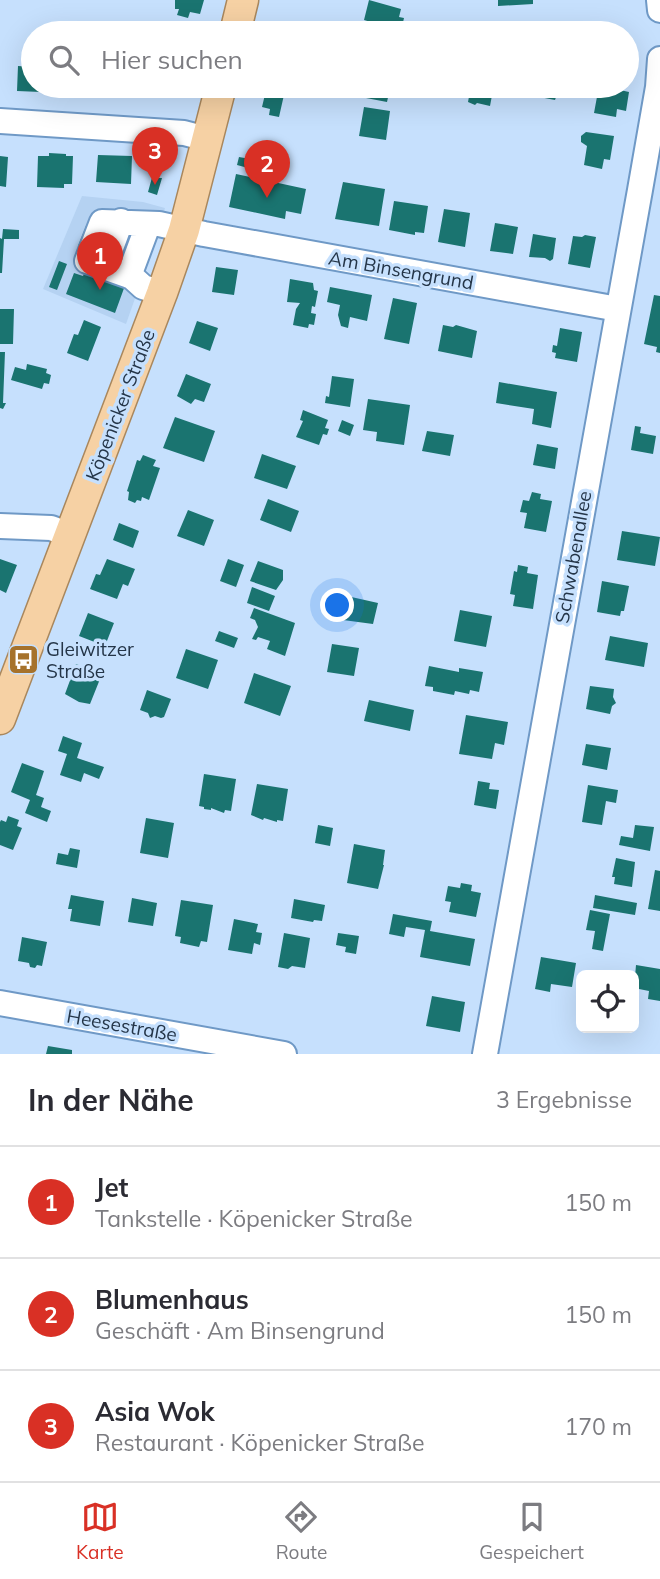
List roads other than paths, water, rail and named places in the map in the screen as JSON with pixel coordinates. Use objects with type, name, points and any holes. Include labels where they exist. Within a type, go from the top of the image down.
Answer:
[{"type":"main road","points":[[238,21],[243,0]]},
{"type":"main road","name":"Köpenicker Straße","points":[[0,719],[162,293],[184,230],[218,98]]},
{"type":"street","points":[[659,0],[660,10]]},
{"type":"street","name":"Schwabenallee","points":[[485,1054],[618,309],[650,192],[660,59]]},
{"type":"street","points":[[0,121],[184,133],[207,139]]},
{"type":"street","points":[[116,272],[135,223],[102,222],[87,261],[162,293]]},
{"type":"street","name":"Am Binsengrund","points":[[135,223],[159,224],[618,309]]},
{"type":"street","points":[[0,526],[51,528],[71,535]]},
{"type":"street","name":"Heesestraße","points":[[0,1003],[284,1054]]},
{"type":"place","name":"Asia Wok","points":[[155,185]]},
{"type":"place","name":"Blumenhaus","points":[[267,198]]},
{"type":"place","name":"Jet","points":[[100,290]]},
{"type":"place","name":"Gleiwitzer Straße","points":[[23,660]]}]
